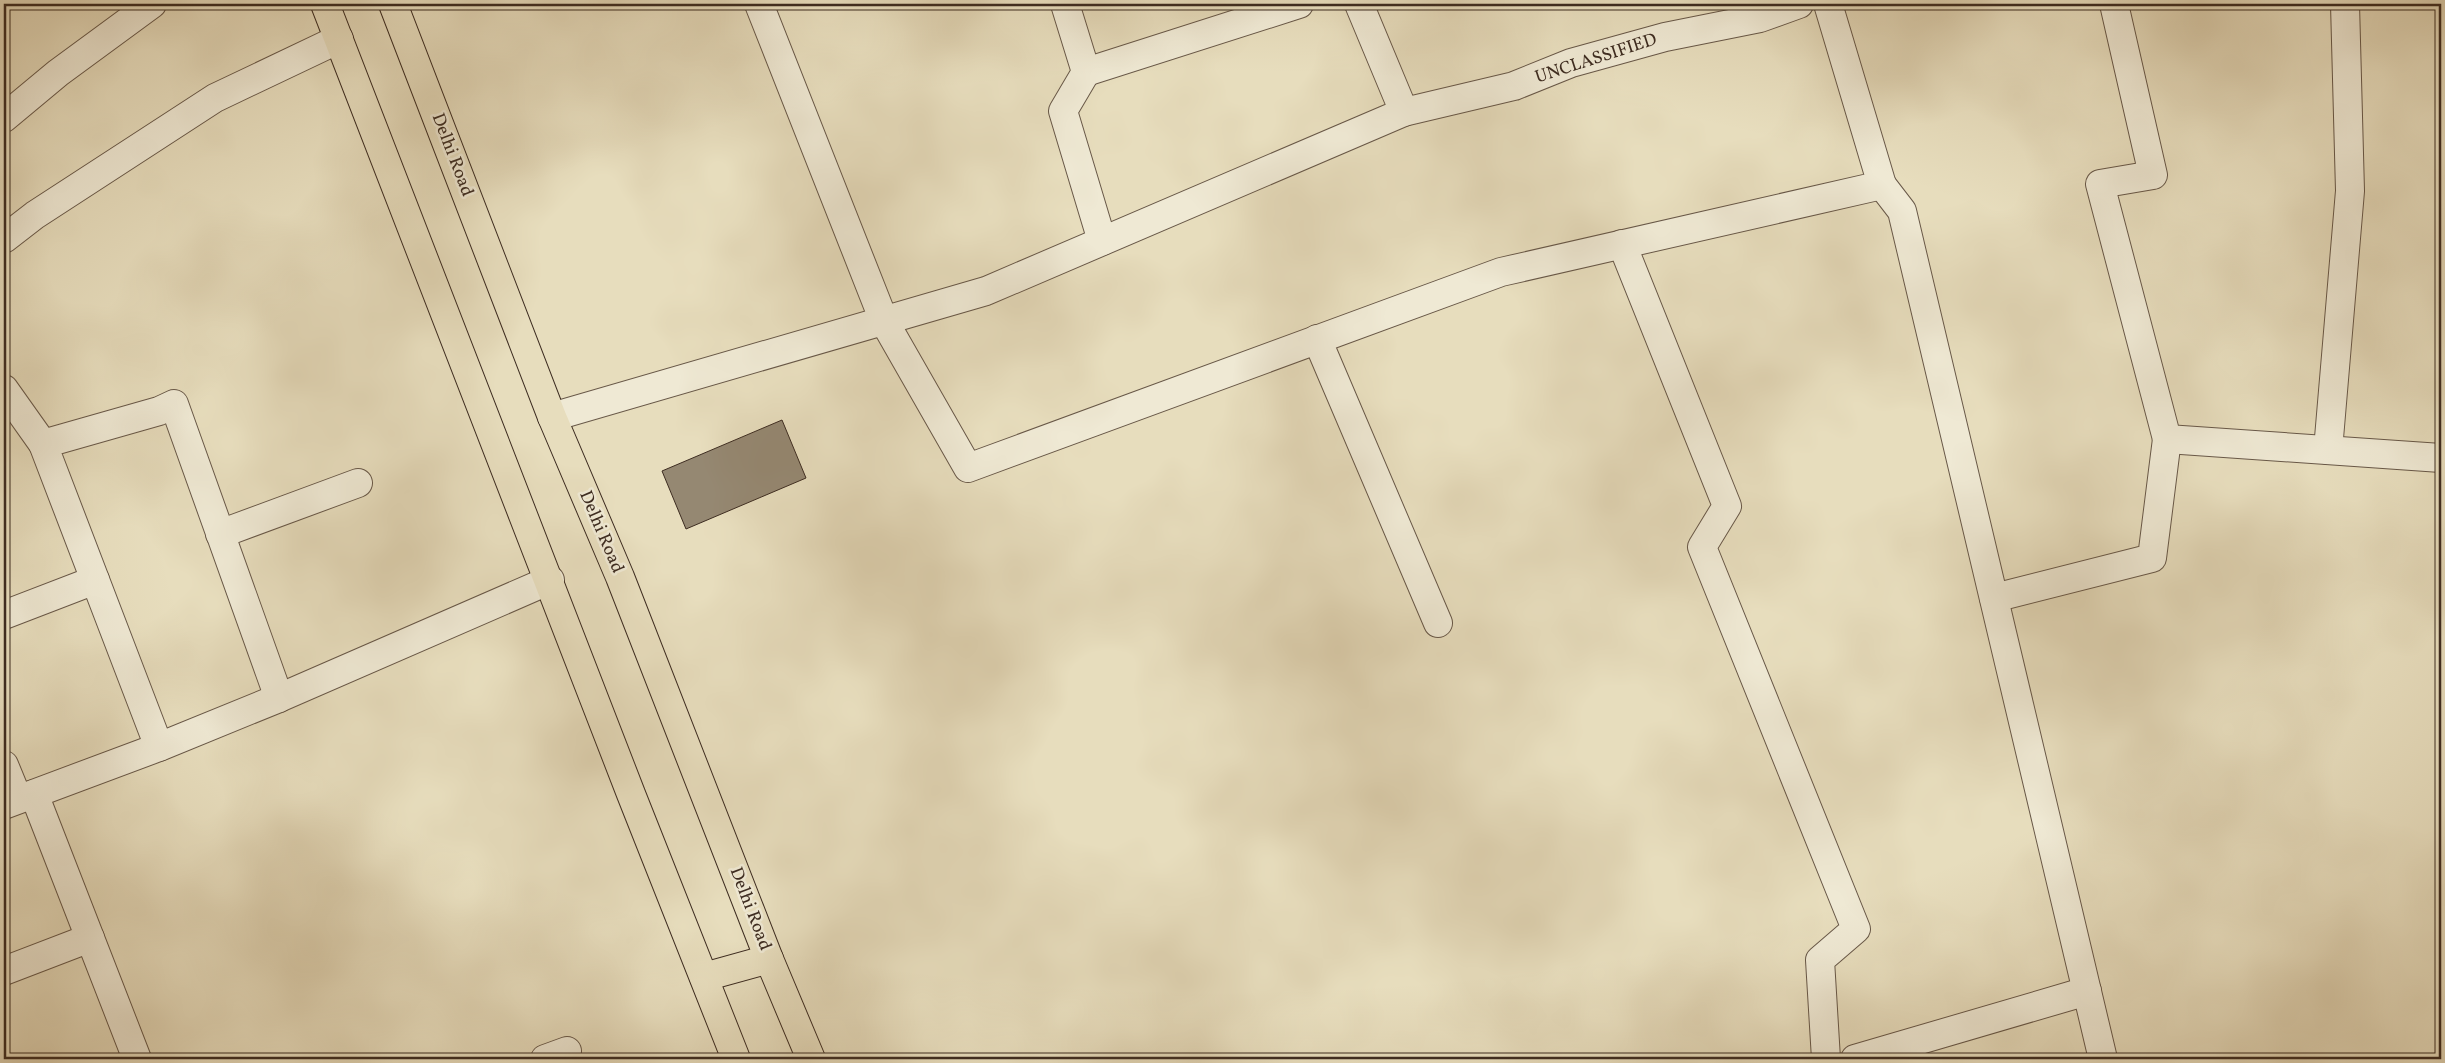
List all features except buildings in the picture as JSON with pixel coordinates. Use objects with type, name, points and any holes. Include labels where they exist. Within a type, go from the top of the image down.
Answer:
[{"type":"main road","points":[[325,4],[550,580],[631,794],[736,1059]]},
{"type":"main road","name":"Delhi Road","points":[[393,4],[552,417],[620,577],[769,959],[811,1059]]},
{"type":"main road","points":[[704,977],[769,959]]},
{"type":"street","points":[[4,118],[58,73],[152,4]]},
{"type":"street","points":[[759,4],[884,321],[968,468],[1501,272],[1882,186]]},
{"type":"street","points":[[1065,4],[1086,72]]},
{"type":"street","points":[[1102,241],[1063,111],[1086,72],[1299,4]]},
{"type":"street","points":[[1359,4],[1404,112]]},
{"type":"street","name":"UNCLASSIFIED","points":[[552,417],[986,291],[1404,112],[1514,86],[1570,63],[1665,37],[1760,18],[1798,4]]},
{"type":"street","points":[[1828,4],[1882,186],[1902,211],[2103,1059]]},
{"type":"street","points":[[1994,598],[2152,558],[2167,438],[2100,184],[2153,175],[2114,4]]},
{"type":"street","points":[[2328,450],[2350,191],[2346,4]]},
{"type":"street","points":[[4,239],[35,215],[215,98],[339,39]]},
{"type":"street","points":[[1622,244],[1727,506],[1702,547],[1856,928],[1820,960],[1826,1059]]},
{"type":"street","points":[[1317,339],[1438,623]]},
{"type":"street","points":[[4,389],[43,444],[158,747]]},
{"type":"street","points":[[43,444],[158,411],[174,404],[279,698]]},
{"type":"street","points":[[2167,438],[2441,458]]},
{"type":"street","points":[[220,534],[358,484]]},
{"type":"street","points":[[4,615],[95,580]]},
{"type":"street","points":[[18,799],[158,747],[279,698],[550,580]]},
{"type":"street","points":[[4,765],[18,799],[90,938],[137,1059]]},
{"type":"street","points":[[4,971],[90,938]]},
{"type":"street","points":[[1855,1059],[2087,991]]}]
